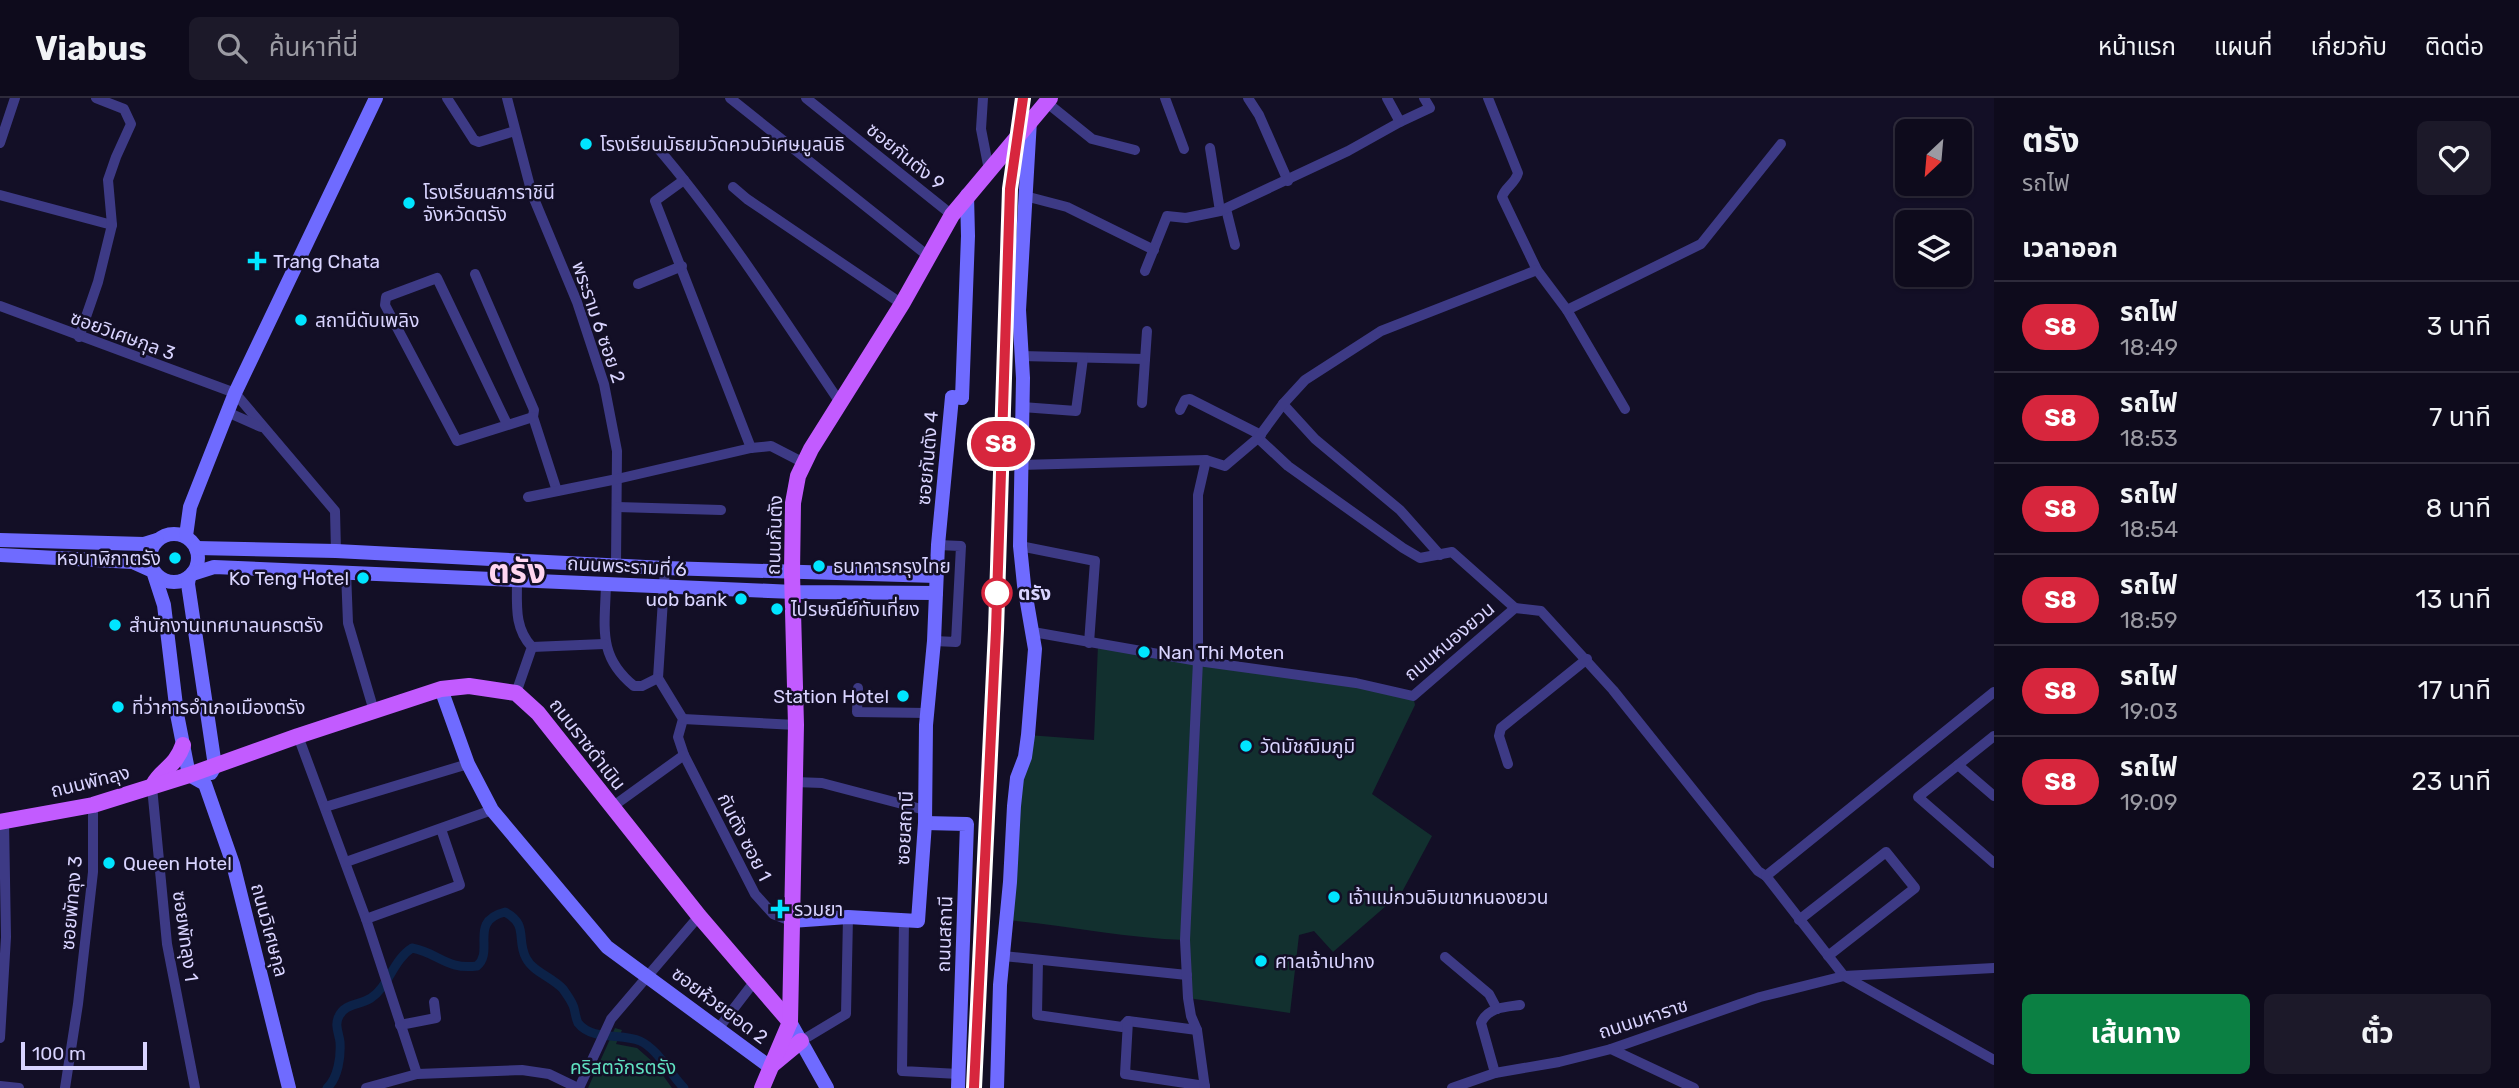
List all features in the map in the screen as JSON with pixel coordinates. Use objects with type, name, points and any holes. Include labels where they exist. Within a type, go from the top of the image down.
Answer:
[{"type":"main road","name":"ถนนกันตัง","points":[[790,1022],[796,725],[793,503],[804,463],[902,304],[952,215],[1046,99]]},
{"type":"main road","points":[[189,775],[441,689],[469,686],[516,693]]},
{"type":"main road","name":"ถนนราชดำเนิน","points":[[516,693],[538,713],[699,916],[790,1022]]},
{"type":"main road","points":[[152,787],[156,778],[169,769],[180,755],[183,745]]},
{"type":"main road","name":"ถนนพัทลุง","points":[[2,822],[93,805],[189,775]]},
{"type":"main road","points":[[770,1000],[790,981]]},
{"type":"main road","points":[[762,1088],[790,1022]]},
{"type":"main road","points":[[770,1067],[801,1041]]},
{"type":"street","points":[[0,143],[15,98]]},
{"type":"street","points":[[79,337],[98,282],[112,225],[108,180],[131,124],[124,109],[96,98]]},
{"type":"street","points":[[186,536],[190,508],[235,393],[376,98]]},
{"type":"street","points":[[447,98],[474,140],[479,142],[515,131]]},
{"type":"street","name":"พระราม 6 ซอย 2","points":[[507,98],[532,194],[576,302],[604,384],[617,452],[616,565]]},
{"type":"street","points":[[730,98],[928,256]]},
{"type":"street","name":"ซอยกันตัง 9","points":[[806,98],[952,215]]},
{"type":"street","points":[[983,98],[981,129],[989,170]]},
{"type":"street","points":[[1165,98],[1184,149]]},
{"type":"street","points":[[1248,98],[1259,115],[1289,181]]},
{"type":"street","points":[[1387,98],[1400,122]]},
{"type":"street","points":[[1145,271],[1167,216],[1186,218],[1223,210],[1289,181],[1430,108],[1424,98]]},
{"type":"street","points":[[1488,98],[1518,173],[1516,180],[1504,190],[1502,197],[1537,270],[1567,310],[1625,409]]},
{"type":"street","points":[[1046,99],[1092,139],[1135,150]]},
{"type":"street","points":[[997,1088],[1014,806],[1017,778],[1025,757],[1035,649],[1020,546],[1022,407],[1019,310],[1030,120]]},
{"type":"street","points":[[1567,310],[1701,244],[1781,144]]},
{"type":"street","points":[[656,146],[749,269],[841,404]]},
{"type":"street","points":[[1210,148],[1223,210],[1235,245]]},
{"type":"street","points":[[684,180],[655,201],[751,448]]},
{"type":"street","points":[[733,187],[902,304]]},
{"type":"street","points":[[0,195],[112,225]]},
{"type":"street","name":"ซอยกันตัง 4","points":[[935,610],[938,545],[952,397],[962,398],[967,195]]},
{"type":"street","points":[[1025,196],[1066,207],[1153,250]]},
{"type":"street","points":[[638,284],[682,266]]},
{"type":"street","points":[[1020,465],[1206,460],[1225,466],[1260,437],[1283,404],[1305,380],[1381,331],[1537,270]]},
{"type":"street","points":[[475,274],[534,411],[533,416],[557,491]]},
{"type":"street","points":[[507,424],[437,278],[386,297],[385,305],[457,441],[533,416]]},
{"type":"street","name":"ซอยวิเศษกุล 3","points":[[0,306],[235,393]]},
{"type":"street","points":[[1142,403],[1147,331]]},
{"type":"street","points":[[1021,356],[1145,359]]},
{"type":"street","points":[[1022,407],[1076,411],[1083,358]]},
{"type":"street","points":[[235,393],[335,511],[336,551]]},
{"type":"street","points":[[1180,410],[1185,400],[1190,400],[1260,437],[1288,466],[1404,548],[1420,558],[1451,552],[1515,608]]},
{"type":"street","points":[[1283,404],[1315,439],[1400,510],[1440,555]]},
{"type":"street","points":[[227,412],[263,428]]},
{"type":"street","points":[[528,497],[751,448],[771,446],[804,463]]},
{"type":"street","points":[[1129,1021],[1125,1074],[1205,1087],[1197,1030],[1191,1016],[1185,940],[1198,661],[1198,495],[1206,460]]},
{"type":"street","points":[[190,508],[195,517],[195,531],[202,548],[188,584],[215,766],[205,784],[189,775],[164,605],[149,556],[151,548],[190,508]]},
{"type":"street","points":[[617,508],[720,510]]},
{"type":"street","points":[[0,540],[144,544],[170,534],[186,536],[202,548]]},
{"type":"street","points":[[934,641],[956,642],[961,546],[938,545]]},
{"type":"street","points":[[1020,546],[1095,561],[1089,643]]},
{"type":"street","name":"ถนนพระรามที่ 6","points":[[202,548],[336,551],[792,573],[936,576]]},
{"type":"street","points":[[0,555],[133,562],[153,571],[166,581],[174,582],[191,576]]},
{"type":"street","points":[[616,565],[604,644],[620,673],[634,686],[642,686],[658,678]]},
{"type":"street","name":"ถนนพระรามที่ 6","points":[[191,576],[214,567],[794,592],[936,593]]},
{"type":"street","points":[[612,807],[684,755],[678,737],[683,719],[658,678],[665,568]]},
{"type":"street","points":[[346,572],[348,623],[374,711]]},
{"type":"street","points":[[517,580],[518,626],[532,647]]},
{"type":"street","name":"ถนนหนองยวน","points":[[1032,632],[1198,661],[1356,683],[1413,696],[1515,608],[1541,611],[1587,659],[1758,871],[1766,876],[1844,976]]},
{"type":"street","name":"ซอยสถานี","points":[[904,920],[918,921],[925,816],[927,713],[935,610]]},
{"type":"street","points":[[532,647],[604,644]]},
{"type":"street","points":[[516,693],[532,647]]},
{"type":"street","points":[[1508,764],[1499,736],[1501,729],[1587,659]]},
{"type":"street","points":[[858,688],[857,712],[927,713]]},
{"type":"street","name":"ซอยห้วยยอด 2","points":[[441,689],[468,764],[492,810],[607,947],[770,1067]]},
{"type":"street","points":[[1766,876],[1994,692]]},
{"type":"street","points":[[683,719],[796,725]]},
{"type":"street","points":[[298,736],[346,862],[417,1074]]},
{"type":"street","points":[[1994,736],[1918,797],[1994,863]]},
{"type":"street","name":"กันตัง ซอย 1","points":[[684,755],[755,894],[773,914],[791,921]]},
{"type":"street","points":[[325,807],[468,764]]},
{"type":"street","points":[[1958,765],[1994,796]]},
{"type":"street","points":[[795,782],[822,783],[925,816]]},
{"type":"street","name":"ถนนวิเศษกุล","points":[[205,784],[233,864],[289,1086]]},
{"type":"street","name":"ซอยพัทลุง 1","points":[[152,787],[167,944],[195,1088]]},
{"type":"street","name":"ซอยพัทลุง 3","points":[[66,1088],[93,872],[93,805]]},
{"type":"street","points":[[346,862],[492,810]]},
{"type":"street","name":"ถนนสถานี","points":[[925,816],[967,824],[958,1081]]},
{"type":"street","points":[[0,1038],[6,937],[2,822]]},
{"type":"street","points":[[366,919],[460,885],[440,829]]},
{"type":"street","points":[[1799,920],[1886,852],[1915,888],[1828,956]]},
{"type":"street","points":[[366,1088],[417,1074],[522,1070],[549,1074],[579,1088],[611,1019],[699,916]]},
{"type":"street","points":[[791,921],[848,917],[904,920],[902,1070],[958,1081]]},
{"type":"street","points":[[801,1041],[846,1014],[848,917]]},
{"type":"street","points":[[1003,956],[1186,975]]},
{"type":"street","points":[[1445,957],[1489,994],[1497,1009]]},
{"type":"street","points":[[1038,960],[1037,1016],[1122,1027],[1129,1021],[1197,1030]]},
{"type":"street","name":"ถนนมหาราช","points":[[1452,1088],[1495,1073],[1559,1062],[1611,1049],[1760,997],[1844,976],[1994,968]]},
{"type":"street","points":[[1844,976],[1994,1059]]},
{"type":"street","points":[[718,1029],[754,982]]},
{"type":"street","points":[[400,1025],[436,1018],[434,1002]]},
{"type":"street","points":[[1495,1073],[1481,1023],[1484,1015],[1521,1004]]},
{"type":"street","points":[[790,1022],[827,1088]]},
{"type":"street","points":[[1611,1049],[1694,1088]]},
{"type":"street","points":[[0,1086],[19,1088]]},
{"type":"green space","points":[[1098,645],[1413,696],[1415,705],[1372,794],[1432,836],[1402,892],[1333,952],[1314,931],[1299,935],[1290,1013],[1188,998],[1185,940],[1006,920],[1028,735],[1094,740]]},
{"type":"green space","name":"คริสตจักรตรัง","points":[[615,1028],[622,1030],[616,1044],[637,1048],[654,1063],[672,1088],[588,1088]]},
{"type":"waterway","points":[[327,1088],[338,1067],[340,1042],[337,1023],[342,1012],[377,993],[400,959],[412,948],[458,966],[477,966],[482,960],[488,922],[494,916],[505,912],[520,927],[523,951],[529,963],[563,989],[573,1005],[578,1023],[584,1029],[640,1041],[658,1056],[684,1088]]},
{"type":"railway","points":[[974,1088],[996,630],[1010,189],[1023,98]]},
{"type":"train","name":"S8","points":[[974,1088],[996,630],[1010,189],[1023,98]]},
{"type":"place","name":"โรงเรียนมัธยมวัดควนวิเศษมูลนิธิ","points":[[586,144]]},
{"type":"place","name":"โรงเรียนสภาราชินี จังหวัดตรัง","points":[[409,203]]},
{"type":"place","name":"Trang Chata","points":[[257,261]]},
{"type":"place","name":"สถานีดับเพลิง","points":[[301,320]]},
{"type":"place","name":"หอนาฬิกาตรัง","points":[[175,558]]},
{"type":"place","name":"ธนาคารกรุงไทย","points":[[819,566]]},
{"type":"place","name":"Ko Teng Hotel","points":[[363,578]]},
{"type":"place","name":"ตรัง","points":[[997,593]]},
{"type":"place","name":"uob bank","points":[[741,599]]},
{"type":"place","name":"ไปรษณีย์ทับเที่ยง","points":[[777,609]]},
{"type":"place","name":"สำนักงานเทศบาลนครตรัง","points":[[115,625]]},
{"type":"place","name":"Nan Thi Moten","points":[[1144,652]]},
{"type":"place","name":"Station Hotel","points":[[903,696]]},
{"type":"place","name":"ที่ว่าการอำเภอเมืองตรัง","points":[[118,707]]},
{"type":"place","name":"วัดมัชฌิมภูมิ","points":[[1246,746]]},
{"type":"place","name":"Queen Hotel","points":[[109,863]]},
{"type":"place","name":"เจ้าเเม่กวนอิมเขาหนองยวน","points":[[1334,897]]},
{"type":"place","name":"รวมยา","points":[[780,909]]},
{"type":"place","name":"ศาลเจ้าเปากง","points":[[1261,961]]},
{"type":"district","name":"ตรัง","points":[[517,571]]}]
